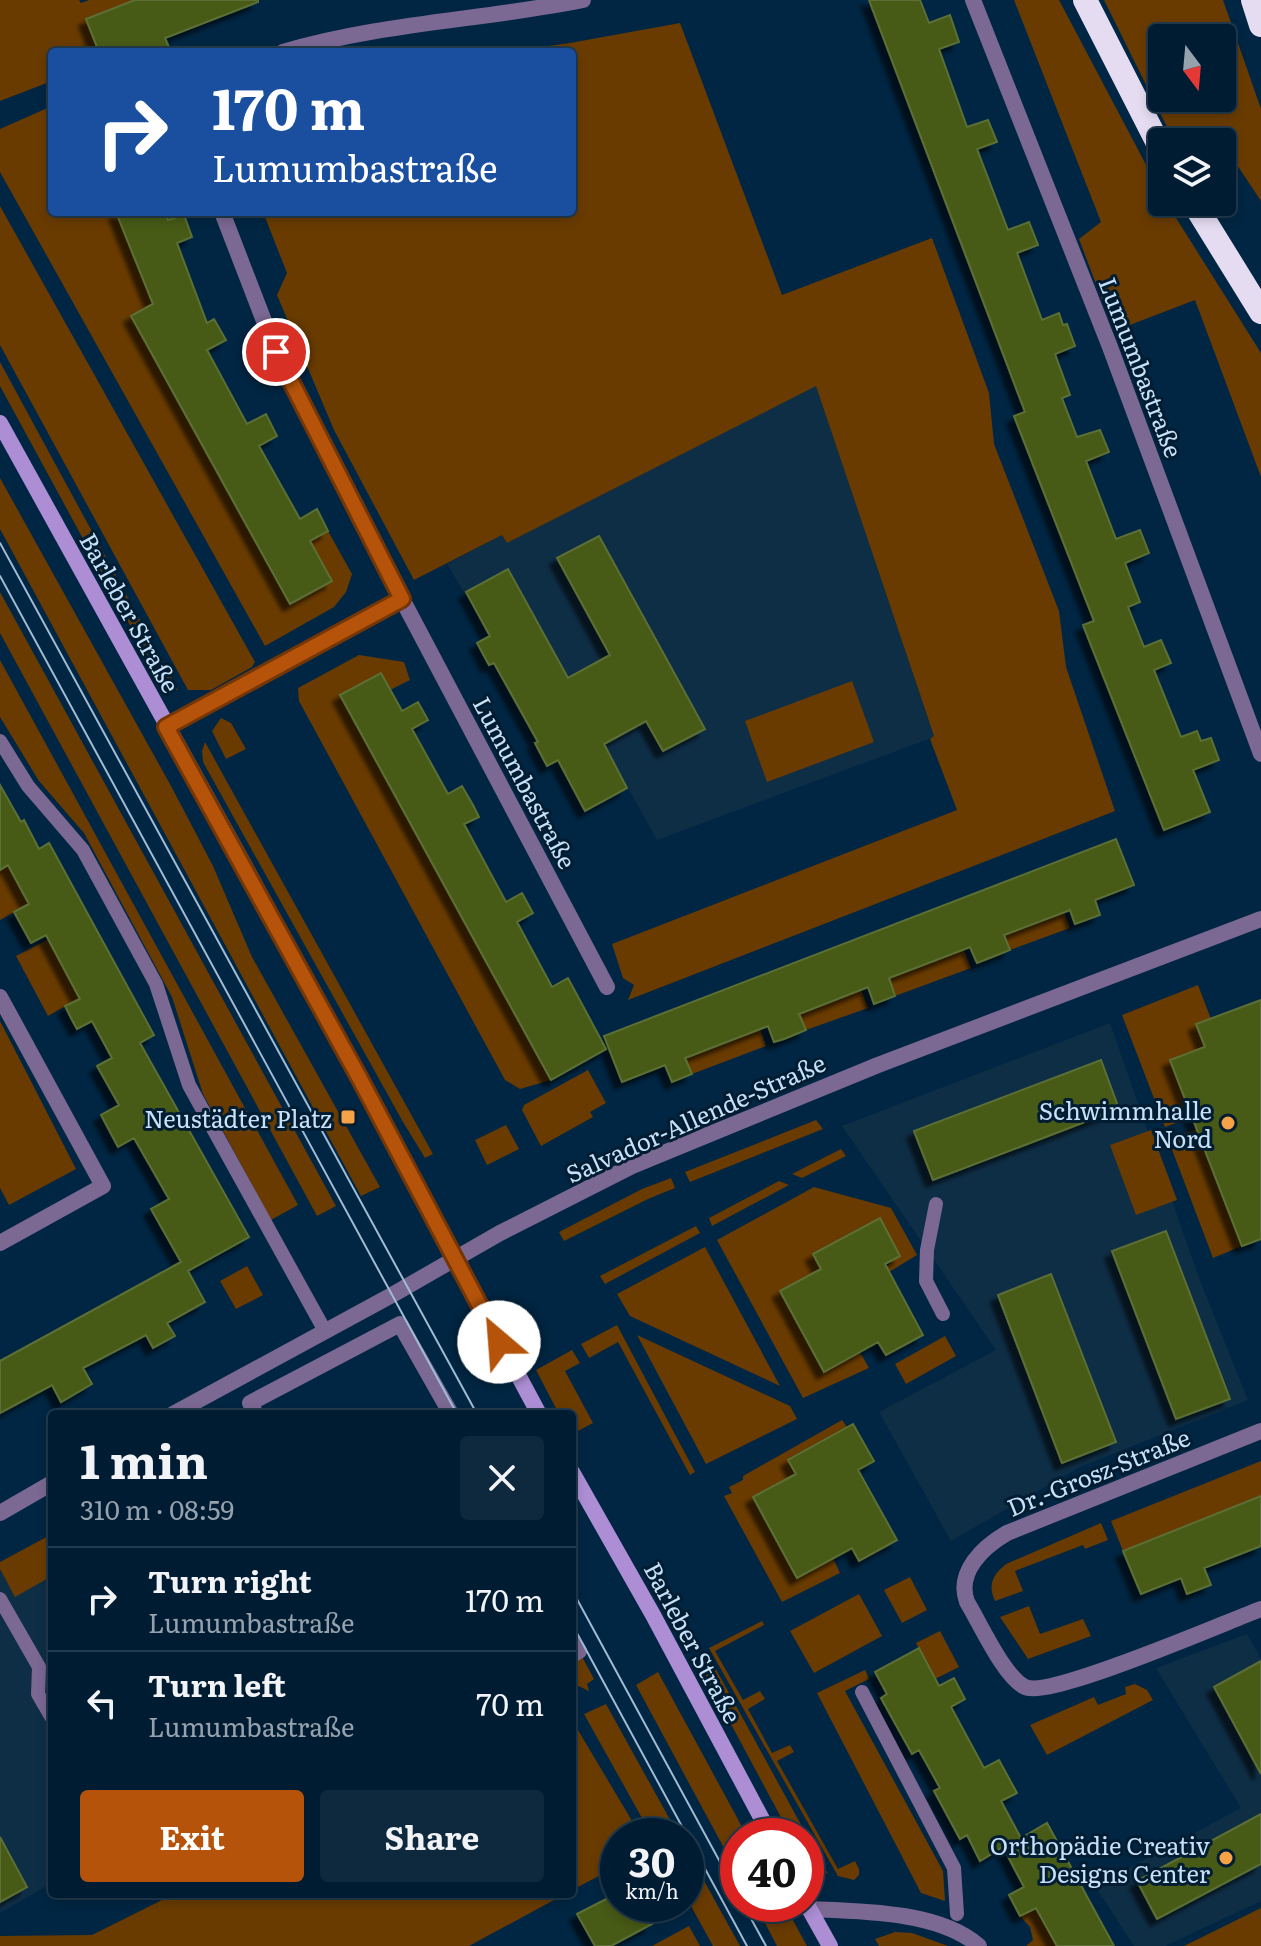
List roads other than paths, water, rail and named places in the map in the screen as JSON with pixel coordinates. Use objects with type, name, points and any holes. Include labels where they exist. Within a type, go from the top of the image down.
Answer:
[{"type":"highway","points":[[1085,0],[1150,128]]},
{"type":"highway","points":[[1253,0],[1261,25]]},
{"type":"highway","points":[[1202,216],[1261,312]]},
{"type":"street","points":[[300,48],[583,0]]},
{"type":"street","name":"Lumumbastraße","points":[[973,0],[1110,347],[1261,754]]},
{"type":"street","name":"Lumumbastraße","points":[[224,216],[276,352],[402,599],[607,987]]},
{"type":"street","name":"Barleber Straße","points":[[0,423],[457,1258],[537,1410]]},
{"type":"street","points":[[166,727],[402,599]]},
{"type":"street","name":"Salvador-Allende-Straße","points":[[180,1410],[500,1233],[632,1166],[891,1060],[1261,919]]},
{"type":"street","points":[[0,997],[103,1186],[0,1243]]},
{"type":"street","points":[[254,1410],[250,1403],[400,1324],[449,1410]]},
{"type":"street","name":"Dr.-Grosz-Straße","points":[[1261,1431],[1007,1533],[977,1556],[967,1574],[964,1590],[967,1602],[1008,1670],[1020,1684],[1033,1690],[1047,1689],[1122,1663],[1261,1609]]},
{"type":"street","name":"Barleber Straße","points":[[576,1479],[761,1818]]},
{"type":"street","points":[[0,1513],[48,1485]]},
{"type":"street","points":[[824,1908],[918,1919],[964,1936],[979,1946]]},
{"type":"street","points":[[817,1922],[830,1946]]},
{"type":"lane","points":[[0,741],[20,776],[75,838],[90,863],[156,984],[189,1085],[325,1331]]},
{"type":"lane","points":[[936,1204],[927,1250],[926,1281],[943,1314]]},
{"type":"lane","points":[[0,1599],[39,1667],[38,1694],[48,1711]]},
{"type":"lane","points":[[862,1692],[954,1868],[957,1914]]},
{"type":"tram line","points":[[0,543],[475,1410]]},
{"type":"tram line","points":[[0,576],[455,1410]]},
{"type":"tram line","points":[[576,1597],[720,1862]]},
{"type":"tram line","points":[[576,1631],[747,1946]]},
{"type":"tram line","points":[[753,1922],[766,1946]]},
{"type":"place","name":"Neustädter Platz","points":[[348,1117]]},
{"type":"place","name":"Schwimmhalle Nord","points":[[1228,1123]]},
{"type":"place","name":"Orthopädie Creativ Designs Center","points":[[1226,1858]]}]
